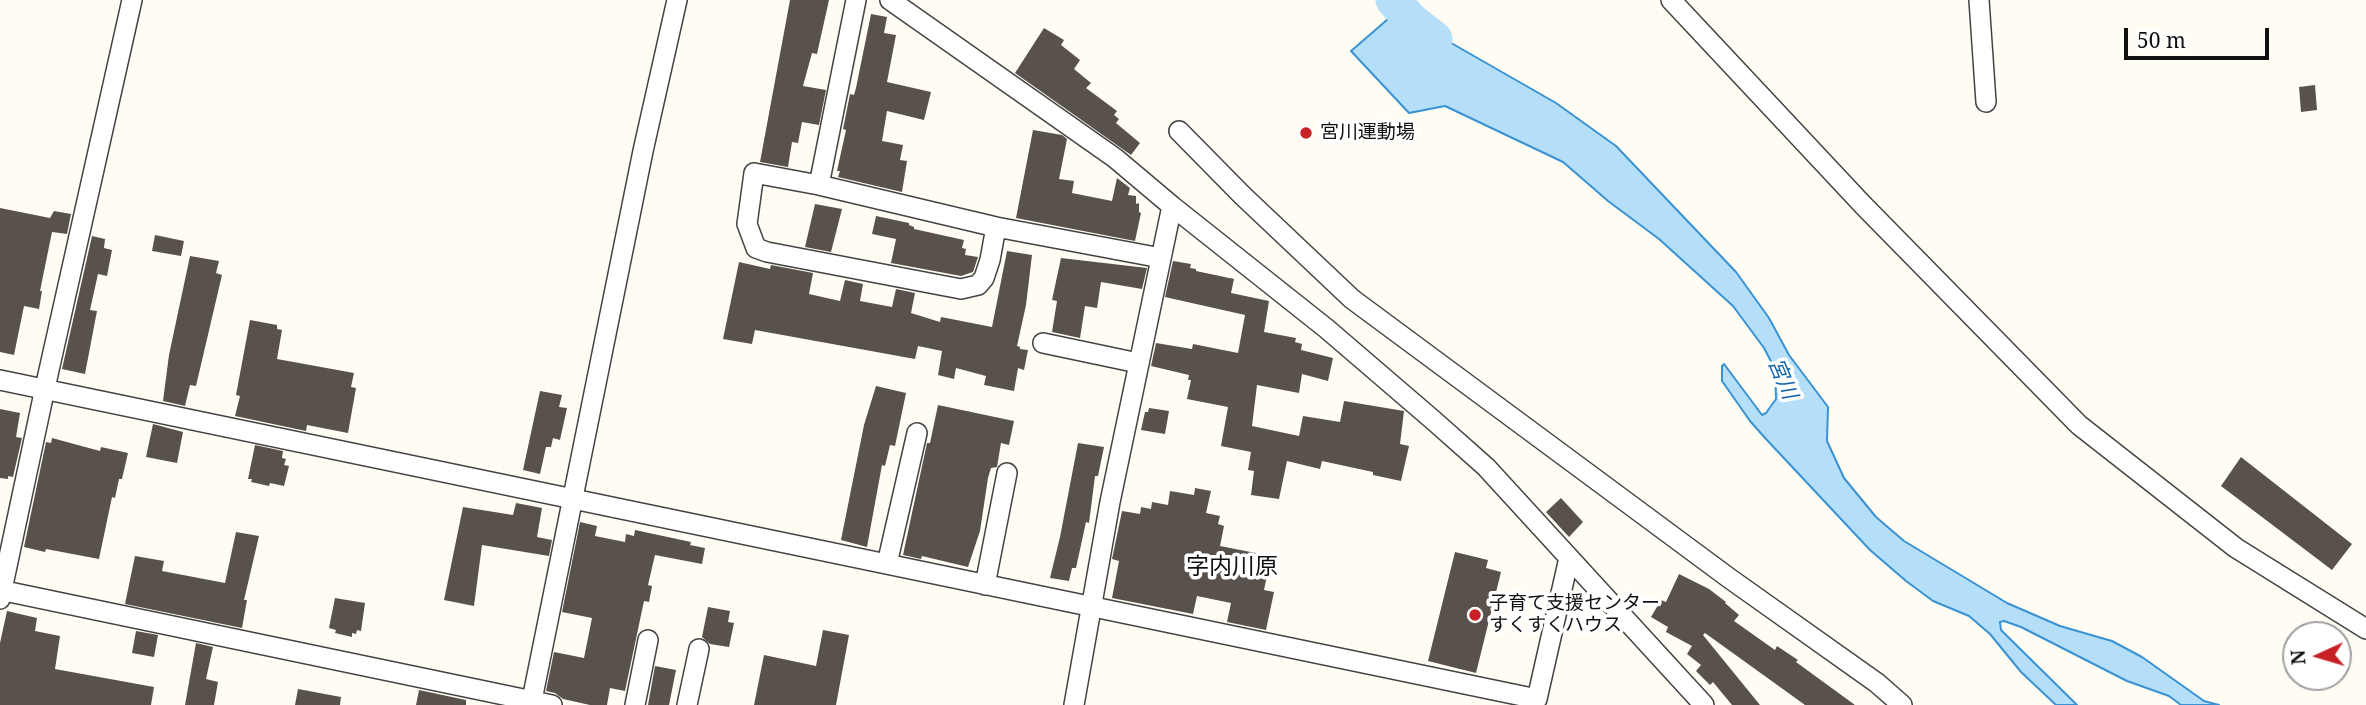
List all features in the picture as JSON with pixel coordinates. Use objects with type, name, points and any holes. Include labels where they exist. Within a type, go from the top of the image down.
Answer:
[{"type":"street","points":[[132,0],[1,593],[531,703],[552,705]]},
{"type":"street","points":[[531,703],[643,150],[677,0]]},
{"type":"street","points":[[819,185],[856,0]]},
{"type":"street","points":[[890,0],[1115,158],[1327,328],[1442,427],[1486,467],[1704,705]]},
{"type":"street","points":[[1671,0],[1863,205],[2079,425],[2236,548],[2366,629]]},
{"type":"street","points":[[1979,0],[1986,102]]},
{"type":"street","points":[[1179,131],[1352,299],[1708,563],[1877,683],[1902,705]]},
{"type":"street","points":[[996,227],[984,278],[978,285],[961,289],[767,252],[756,248],[747,224],[754,173],[819,185],[996,227],[1161,258]]},
{"type":"street","points":[[1074,705],[1110,502],[1172,206]]},
{"type":"street","points":[[1044,343],[1138,363]]},
{"type":"street","points":[[0,380],[1537,699],[1569,558]]},
{"type":"street","points":[[887,564],[916,433]]},
{"type":"street","points":[[985,584],[1007,473]]},
{"type":"street","points":[[635,705],[648,640]]},
{"type":"street","points":[[687,705],[699,649]]},
{"type":"water","points":[[1413,0],[1428,25],[1439,36],[1556,103],[1616,146],[1736,272],[1769,318],[1789,355],[1828,407],[1827,441],[1844,478],[1876,517],[1904,541],[2007,603],[2060,626],[2112,641],[2142,657],[2204,701],[2219,705],[2181,705],[2169,696],[2127,681],[2021,627],[2000,622],[2001,630],[2077,705],[2056,705],[2021,672],[1990,634],[1969,616],[1933,601],[1870,550],[1750,421],[1722,381],[1724,364],[1762,415],[1776,399],[1775,369],[1764,348],[1733,306],[1659,239],[1608,201],[1563,162],[1445,106],[1409,113],[1351,51]]},
{"type":"building","points":[[790,0],[829,0],[817,54],[812,53],[803,86],[826,90],[819,125],[802,122],[798,143],[792,142],[788,167],[760,162]]},
{"type":"building","points":[[871,14],[887,17],[884,33],[896,35],[887,82],[931,92],[924,120],[887,111],[882,141],[903,145],[900,160],[907,161],[902,192],[838,177],[850,94],[854,95],[856,88]]},
{"type":"building","points":[[1044,28],[1064,40],[1061,45],[1080,60],[1074,69],[1091,83],[1086,88],[1117,111],[1114,115],[1119,119],[1116,123],[1140,143],[1131,155],[1015,73]]},
{"type":"building","points":[[2315,85],[2317,110],[2301,112],[2299,87]]},
{"type":"building","points":[[1033,130],[1062,135],[1067,139],[1059,179],[1074,181],[1072,193],[1112,201],[1117,178],[1130,188],[1128,195],[1136,196],[1136,204],[1139,203],[1141,213],[1135,241],[1016,218]]},
{"type":"building","points":[[815,204],[842,209],[831,252],[805,247]]},
{"type":"building","points":[[0,208],[50,218],[54,211],[71,214],[67,234],[52,232],[39,309],[24,306],[14,355],[0,352]]},
{"type":"building","points":[[876,216],[909,223],[914,229],[964,240],[962,248],[966,249],[965,255],[978,257],[973,272],[961,276],[891,263],[896,239],[872,234]]},
{"type":"building","points":[[155,235],[184,241],[181,256],[152,251]]},
{"type":"building","points":[[92,236],[105,239],[104,248],[112,250],[107,276],[98,274],[90,310],[97,311],[85,374],[62,369]]},
{"type":"building","points":[[1007,251],[1032,255],[1026,305],[1017,346],[1028,350],[1024,370],[1018,368],[1014,391],[984,385],[986,376],[956,368],[954,379],[938,375],[942,351],[918,346],[915,359],[755,330],[752,344],[723,339],[739,262],[770,269],[771,265],[813,273],[809,294],[840,301],[845,280],[863,284],[860,301],[892,307],[896,289],[915,293],[911,313],[940,322],[941,317],[992,327]]},
{"type":"building","points":[[190,256],[219,261],[216,273],[222,275],[196,386],[190,385],[185,406],[163,401],[169,355]]},
{"type":"building","points":[[1061,258],[1147,268],[1142,289],[1101,282],[1097,308],[1085,306],[1080,338],[1052,332],[1057,301],[1052,300]]},
{"type":"building","points":[[1173,261],[1191,264],[1190,268],[1196,271],[1234,279],[1231,293],[1269,301],[1264,332],[1296,338],[1295,342],[1302,344],[1301,350],[1333,358],[1328,381],[1302,374],[1299,393],[1257,385],[1252,426],[1299,436],[1303,416],[1340,422],[1344,401],[1404,411],[1400,444],[1409,446],[1401,481],[1322,461],[1320,469],[1287,461],[1279,499],[1251,495],[1254,471],[1248,470],[1251,452],[1221,446],[1228,407],[1187,399],[1191,380],[1188,380],[1189,375],[1151,366],[1156,343],[1192,349],[1193,344],[1238,353],[1245,315],[1165,297]]},
{"type":"building","points":[[250,320],[277,325],[277,329],[282,330],[277,359],[354,373],[351,387],[356,388],[348,433],[307,425],[306,431],[235,416],[240,396],[236,395]]},
{"type":"building","points":[[876,386],[906,393],[895,446],[890,445],[885,466],[882,465],[867,547],[841,540],[864,425]]},
{"type":"building","points":[[540,391],[562,395],[559,407],[567,408],[560,440],[553,438],[551,447],[546,447],[540,474],[523,470]]},
{"type":"building","points":[[938,405],[1014,421],[1009,445],[1001,443],[997,467],[991,468],[980,531],[968,567],[922,556],[921,559],[903,555]]},
{"type":"building","points":[[1149,408],[1169,411],[1165,434],[1141,430],[1145,412],[1148,412]]},
{"type":"building","points":[[0,409],[20,413],[16,437],[22,438],[13,477],[8,476],[8,479],[0,478]]},
{"type":"building","points":[[153,424],[183,432],[177,463],[146,457]]},
{"type":"building","points":[[52,438],[100,451],[101,447],[128,453],[122,479],[119,479],[115,498],[112,497],[99,559],[24,547],[46,442],[51,443]]},
{"type":"building","points":[[1078,443],[1104,447],[1098,476],[1095,476],[1089,523],[1086,522],[1076,568],[1072,568],[1069,581],[1050,578]]},
{"type":"building","points":[[255,445],[283,451],[282,458],[286,459],[284,465],[289,466],[284,486],[270,483],[269,486],[248,479]]},
{"type":"building","points":[[2241,457],[2352,544],[2332,570],[2221,486]]},
{"type":"building","points":[[1195,488],[1211,491],[1206,513],[1220,516],[1218,524],[1224,526],[1220,546],[1271,556],[1264,590],[1274,592],[1266,630],[1227,622],[1231,603],[1197,596],[1193,614],[1112,598],[1119,561],[1112,559],[1122,511],[1140,514],[1141,507],[1151,509],[1152,502],[1168,505],[1170,491],[1194,495]]},
{"type":"building","points":[[1561,498],[1583,522],[1569,537],[1546,512]]},
{"type":"building","points":[[516,503],[542,508],[537,537],[552,540],[549,556],[482,545],[474,606],[444,600],[463,507],[513,515]]},
{"type":"building","points":[[580,522],[597,526],[595,536],[625,542],[626,534],[634,536],[635,530],[691,542],[690,545],[705,548],[702,564],[655,555],[648,585],[652,586],[649,602],[644,601],[625,691],[610,688],[607,705],[590,705],[563,699],[546,691],[554,652],[584,658],[592,618],[562,612]]},
{"type":"building","points":[[236,532],[259,536],[244,600],[247,600],[242,628],[125,604],[135,556],[164,561],[162,571],[225,583]]},
{"type":"building","points":[[1455,552],[1488,560],[1486,568],[1501,572],[1476,673],[1428,661]]},
{"type":"building","points":[[1679,574],[1709,589],[1739,615],[1734,621],[1775,650],[1777,646],[1798,660],[1796,662],[1855,705],[1805,705],[1705,633],[1703,635],[1760,705],[1732,705],[1713,682],[1710,685],[1696,671],[1701,665],[1687,654],[1692,646],[1666,632],[1668,627],[1651,617],[1661,600],[1666,602]]},
{"type":"building","points":[[335,598],[365,603],[361,631],[352,633],[352,637],[335,633],[336,630],[329,628]]},
{"type":"building","points":[[708,607],[730,611],[728,622],[734,623],[729,647],[710,644],[702,637]]},
{"type":"building","points":[[7,611],[37,618],[35,631],[60,636],[55,669],[154,687],[151,705],[0,705],[0,643]]},
{"type":"building","points":[[823,630],[849,635],[836,705],[754,705],[764,655],[816,666]]},
{"type":"building","points":[[136,631],[158,635],[154,657],[132,653]]},
{"type":"building","points":[[196,643],[213,647],[206,679],[218,682],[214,705],[185,705]]},
{"type":"building","points":[[655,666],[676,670],[669,705],[648,705]]},
{"type":"building","points":[[298,689],[341,697],[340,705],[295,705]]},
{"type":"building","points":[[419,690],[466,700],[466,705],[416,705]]},
{"type":"waterway","name":"宮川","points":[[1393,0],[1411,20],[1435,39]]},
{"type":"place","name":"宮川運動場","points":[[1306,133]]},
{"type":"place","name":"子育て支援センター すくすくハウス","points":[[1475,615]]},
{"type":"district","name":"字内川原","points":[[1232,567]]}]
